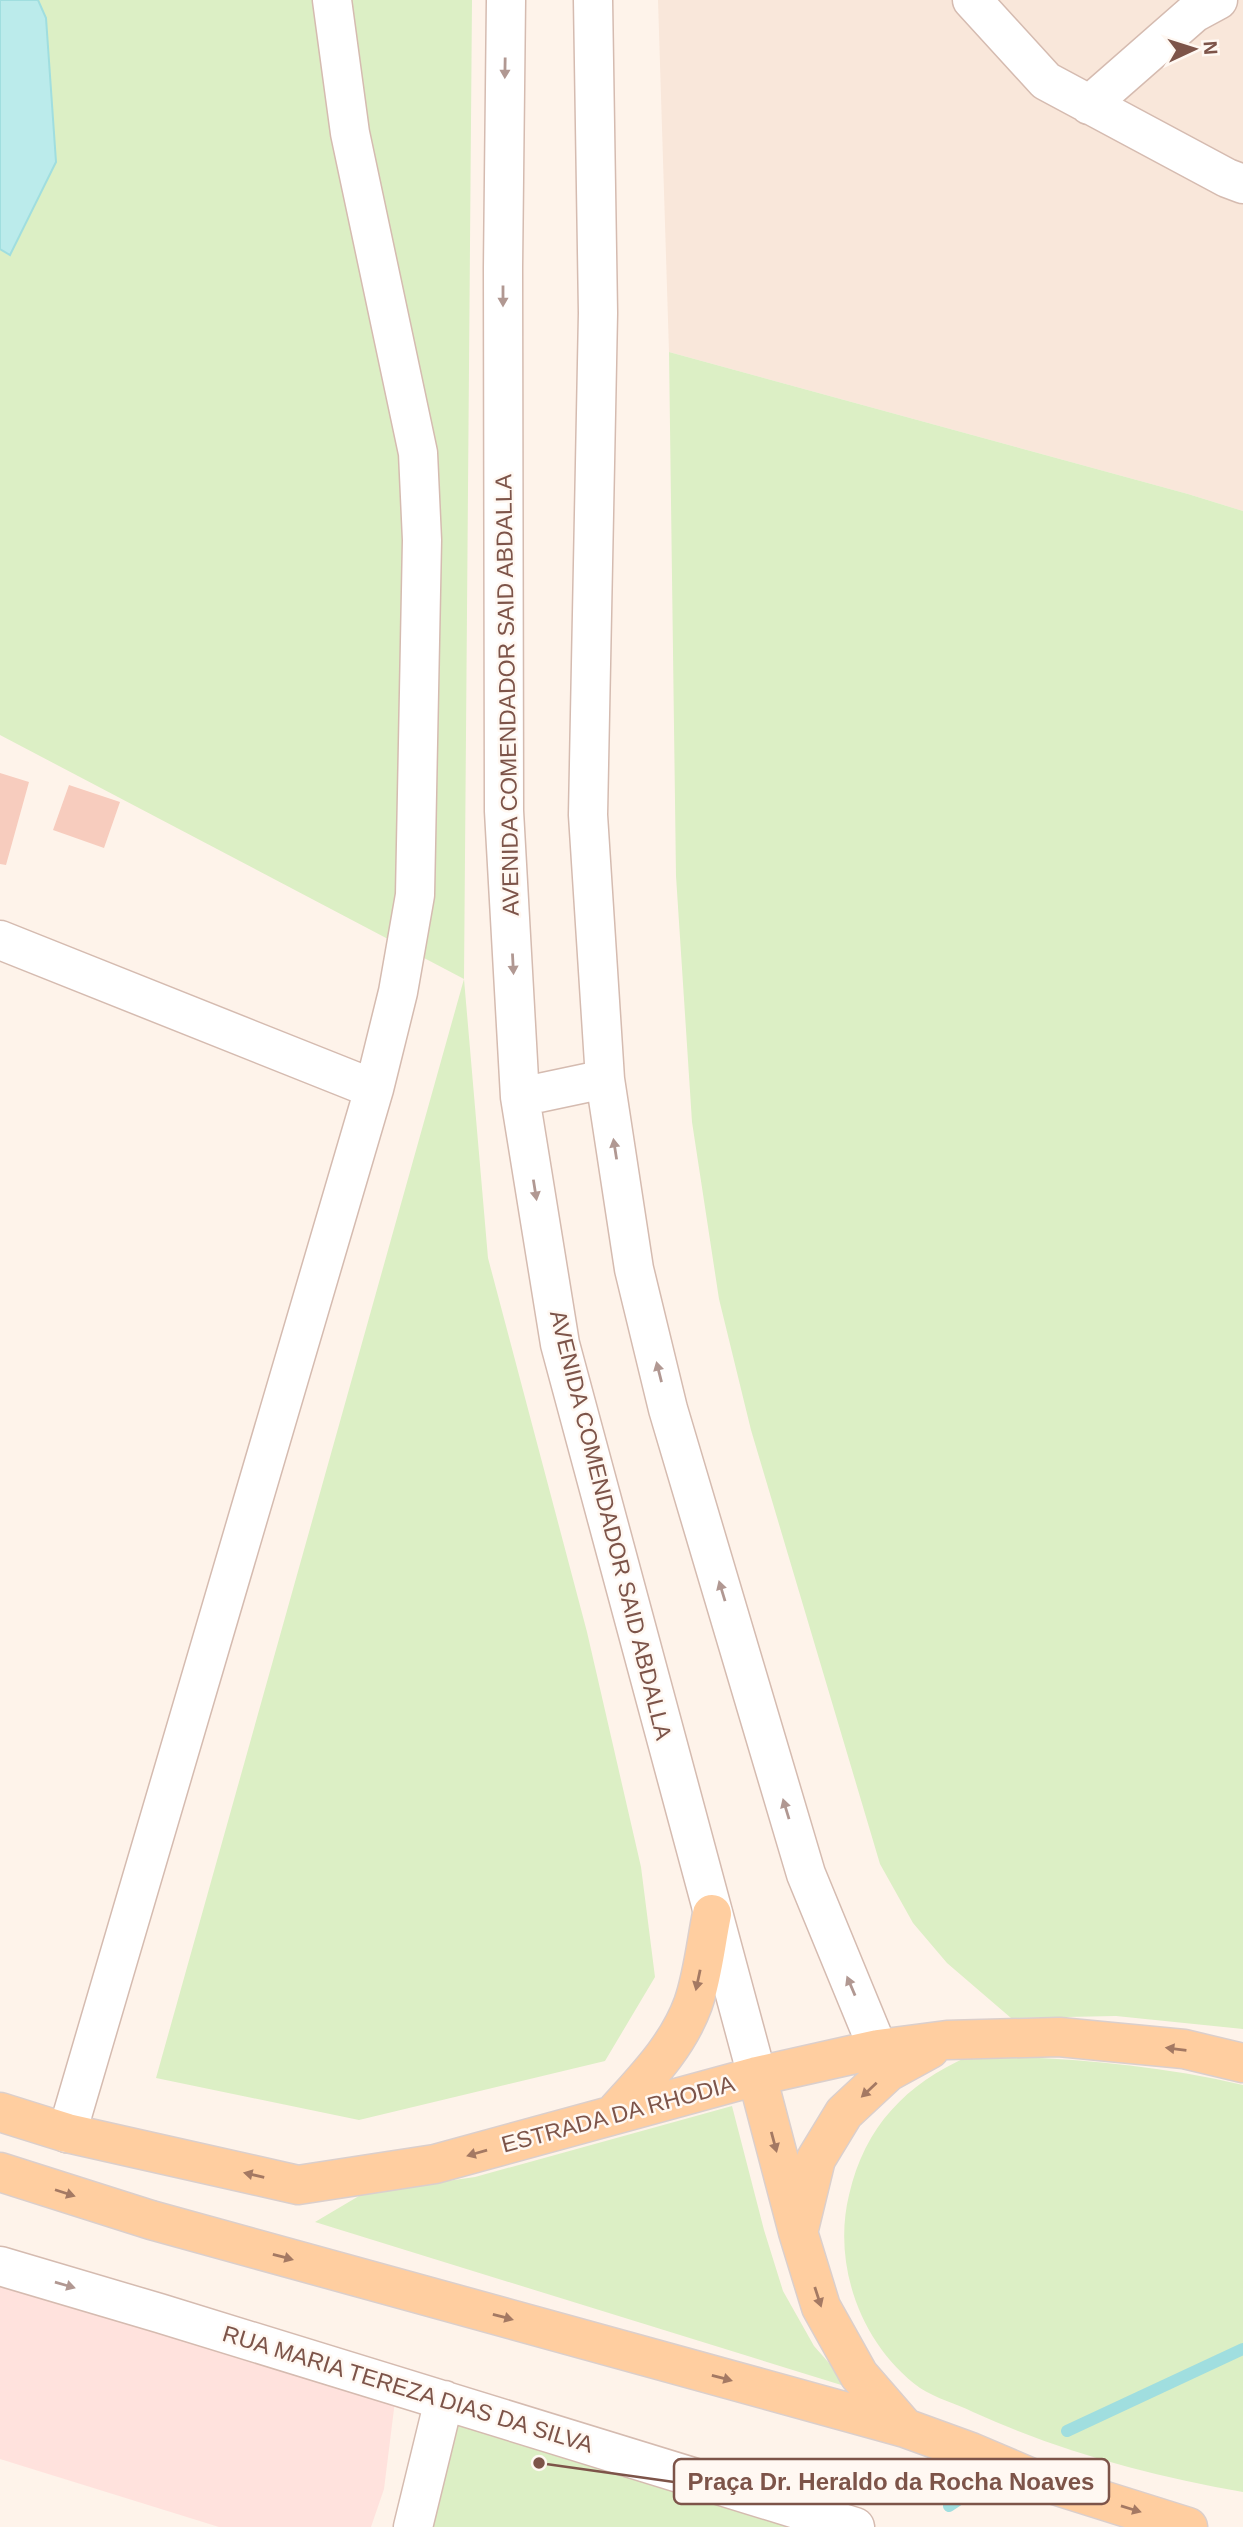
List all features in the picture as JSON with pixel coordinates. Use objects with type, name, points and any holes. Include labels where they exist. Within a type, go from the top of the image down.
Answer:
[{"type":"main road","points":[[613,2115],[661,2061],[693,2004],[712,1914]]},
{"type":"main road","name":"ESTRADA DA RHODIA","points":[[0,2112],[67,2133],[298,2185],[435,2164],[757,2076],[878,2049],[947,2040],[1059,2037],[1184,2049],[1243,2063]]},
{"type":"main road","points":[[798,2232],[816,2159],[844,2113],[888,2072],[947,2040]]},
{"type":"main road","points":[[757,2076],[798,2232],[821,2307],[859,2375],[905,2428]]},
{"type":"main road","points":[[0,2172],[151,2220],[905,2428],[1032,2478],[1188,2527]]},
{"type":"main road","points":[[1032,2478],[1098,2527]]},
{"type":"street","points":[[67,2133],[374,1089],[398,992],[415,895],[422,540],[418,453],[350,133],[332,0]]},
{"type":"street","name":"AVENIDA COMENDADOR SAID ABDALLA","points":[[506,0],[503,268],[504,811],[520,1097],[560,1344],[757,2076]]},
{"type":"street","points":[[593,0],[598,313],[588,816],[605,1079],[634,1269],[667,1409],[806,1874],[878,2049]]},
{"type":"street","points":[[972,0],[1046,81],[1243,184]]},
{"type":"street","points":[[1089,105],[1194,13],[1218,0]]},
{"type":"street","points":[[0,940],[374,1089]]},
{"type":"street","points":[[520,1097],[605,1079]]},
{"type":"street","name":"RUA MARIA TEREZA DIAS DA SILVA","points":[[0,2266],[855,2527]]},
{"type":"street","points":[[413,2527],[444,2400]]},
{"type":"shaded area","points":[[658,0],[1243,0],[1243,511],[669,352]]},
{"type":"shaded area","points":[[0,2285],[395,2401],[384,2489],[371,2527],[219,2527],[0,2459]]},
{"type":"green space","points":[[38,0],[472,0],[464,979],[0,735],[0,249],[9,255],[46,19]]},
{"type":"green space","points":[[669,352],[1243,511],[1243,2029],[1116,2016],[1011,2018],[947,1963],[913,1923],[880,1864],[751,1430],[719,1299],[692,1122],[676,876]]},
{"type":"green space","points":[[464,979],[488,1258],[587,1632],[641,1867],[655,1977],[605,2061],[359,2120],[156,2078]]},
{"type":"green space","points":[[969,2056],[1107,2063],[1243,2085],[1243,2492],[1140,2470],[1039,2439],[920,2388],[899,2370],[882,2350],[856,2302],[848,2275],[845,2222],[856,2170],[877,2128],[891,2110],[926,2080]]},
{"type":"green space","points":[[732,2106],[764,2230],[783,2291],[814,2346],[851,2388],[315,2222],[364,2193],[475,2177]]},
{"type":"green space","points":[[444,2400],[855,2527],[413,2527]]},
{"type":"water","points":[[0,0],[38,0],[46,18],[56,162],[10,255],[0,249]]},
{"type":"building","points":[[0,773],[29,782],[6,865],[0,864]]},
{"type":"building","points":[[69,785],[120,802],[104,848],[53,830]]},
{"type":"waterway","points":[[1067,2431],[1243,2349]]},
{"type":"waterway","points":[[949,2506],[990,2479]]},
{"type":"place","name":"Praça Dr. Heraldo da Rocha Noaves","points":[[539,2463]]}]
